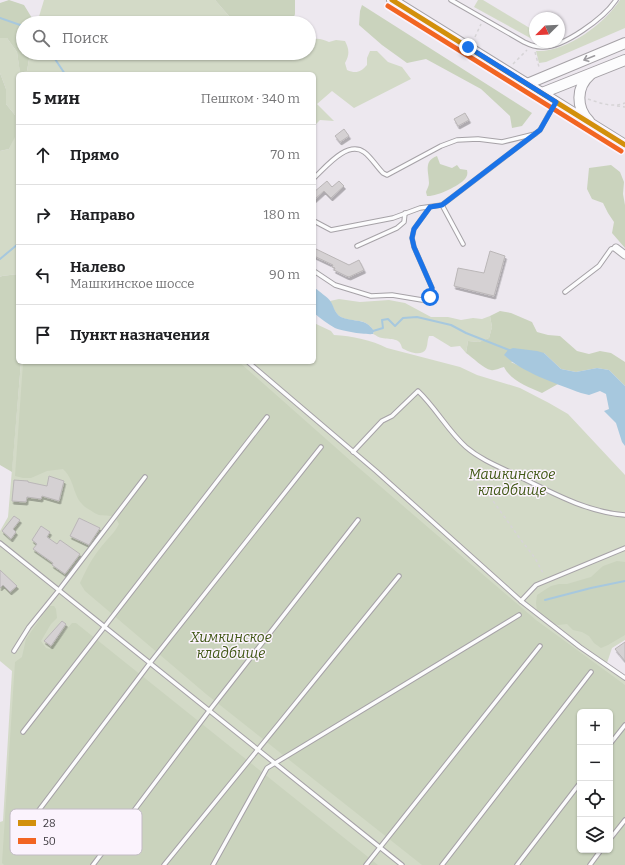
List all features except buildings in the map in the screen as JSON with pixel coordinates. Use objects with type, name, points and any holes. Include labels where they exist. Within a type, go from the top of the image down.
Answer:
[{"type":"main road","points":[[392,0],[625,144]]},
{"type":"main road","points":[[527,84],[625,43]]},
{"type":"main road","points":[[542,94],[625,60]]},
{"type":"main road","points":[[592,124],[586,118],[581,107],[579,96],[583,83],[595,72]]},
{"type":"street","points":[[616,248],[625,255]]},
{"type":"lane","points":[[451,0],[499,28],[529,42]]},
{"type":"lane","points":[[565,41],[601,18],[616,0]]},
{"type":"lane","points":[[316,222],[331,230],[393,218],[420,208],[442,205],[540,130],[556,102]]},
{"type":"lane","points":[[316,176],[343,152],[349,149],[364,151],[383,173],[387,175],[441,146],[457,140],[478,139],[502,142],[535,134]]},
{"type":"lane","points":[[442,205],[463,244]]},
{"type":"lane","points":[[316,272],[335,285],[371,296],[392,294],[426,300],[430,297],[432,288],[414,247],[412,238],[414,229],[430,207]]},
{"type":"lane","points":[[357,246],[397,228],[404,222],[405,213]]},
{"type":"lane","points":[[565,292],[599,266],[611,249],[616,248]]},
{"type":"lane","points":[[250,364],[353,452],[521,601],[580,647],[625,678]]},
{"type":"lane","points":[[353,452],[382,421],[392,416],[418,391],[466,446],[480,458],[566,500],[610,514],[625,515]]},
{"type":"lane","points":[[23,732],[267,417]]},
{"type":"lane","points":[[40,809],[150,663],[321,447]]},
{"type":"lane","points":[[14,652],[29,627],[145,477]]},
{"type":"lane","points":[[135,809],[209,711],[358,520]]},
{"type":"lane","points":[[0,543],[402,865]]},
{"type":"lane","points":[[521,601],[536,585],[625,548]]},
{"type":"lane","points":[[164,865],[399,576]]},
{"type":"lane","points":[[214,865],[267,768],[274,762],[519,615]]},
{"type":"lane","points":[[366,865],[540,646]]},
{"type":"lane","points":[[442,865],[591,672]]},
{"type":"lane","points":[[613,740],[625,725]]},
{"type":"lane","points":[[517,865],[577,787]]},
{"type":"lane","points":[[613,835],[625,820]]},
{"type":"lane","points":[[590,865],[599,853]]},
{"type":"lane","points":[[93,865],[101,855]]},
{"type":"path","points":[[475,37],[481,24]]},
{"type":"path","points":[[513,64],[529,48]]},
{"type":"path","points":[[535,51],[539,67]]},
{"type":"path","points":[[589,99],[600,103],[625,107]]},
{"type":"path","points":[[615,106],[625,102]]},
{"type":"path","points":[[473,478],[488,494],[535,558],[546,581]]},
{"type":"green space","points":[[9,0],[24,5],[31,16],[16,16],[16,51],[7,38],[0,38],[0,3]]},
{"type":"green space","points":[[44,0],[215,0],[229,16],[39,16]]},
{"type":"green space","points":[[215,0],[295,0],[294,16],[229,16]]},
{"type":"green space","points":[[478,0],[483,0],[529,28],[529,37],[474,7]]},
{"type":"green space","points":[[620,0],[625,0],[625,28],[546,62],[539,63],[536,51],[565,48],[565,45],[584,35],[595,27]]},
{"type":"green space","points":[[362,5],[532,113],[522,126],[512,128],[510,116],[481,89],[426,59],[407,63],[382,45],[359,25]]},
{"type":"green space","points":[[0,38],[7,38],[16,51],[16,60],[18,60],[20,72],[16,72],[16,274],[0,277],[0,151],[9,149],[14,138],[15,115],[6,104],[6,89],[0,73]]},
{"type":"green space","points":[[316,39],[321,39],[329,42],[336,40],[345,41],[348,52],[348,57],[345,63],[347,70],[353,72],[360,71],[367,65],[367,58],[370,51],[377,51],[388,62],[402,67],[411,79],[354,108],[332,91],[317,104],[334,121],[320,120],[316,124],[316,72],[20,72],[27,71],[29,60],[316,60]]},
{"type":"green space","points":[[18,60],[29,60],[27,71],[20,72]]},
{"type":"green space","points":[[0,73],[6,89],[6,104],[15,115],[15,137],[9,149],[0,151]]},
{"type":"green space","points":[[437,156],[440,164],[452,168],[457,165],[460,169],[467,170],[467,175],[462,182],[453,188],[436,195],[427,196],[426,192],[429,183],[428,164]]},
{"type":"green space","points":[[611,165],[620,172],[624,182],[625,248],[612,233],[614,222],[603,203],[592,199],[587,189],[589,168]]},
{"type":"green space","points":[[16,274],[16,364],[21,364],[12,472],[0,465],[0,277]]},
{"type":"green space","points":[[339,299],[360,302],[389,300],[405,303],[431,317],[448,317],[461,320],[473,318],[482,319],[490,316],[492,327],[489,338],[479,342],[468,341],[466,353],[460,346],[451,347],[433,336],[429,336],[426,349],[421,353],[415,353],[402,348],[401,344],[397,341],[381,338],[373,334],[374,331],[367,323],[346,319],[339,316],[330,301]]},
{"type":"green space","points":[[500,311],[511,313],[532,322],[537,332],[560,336],[577,351],[589,354],[600,351],[611,353],[625,362],[625,386],[609,370],[597,368],[576,372],[561,369],[544,353],[511,362],[558,384],[542,393],[515,380],[504,367],[495,370],[488,369],[466,353],[468,341],[479,342],[489,338],[492,327],[490,316]]},
{"type":"green space","name":"Химкинское кладбище","points":[[316,324],[331,331],[334,335],[355,337],[387,348],[460,367],[477,375],[520,388],[549,403],[568,414],[625,475],[625,640],[612,648],[607,663],[625,676],[625,865],[0,865],[0,822],[3,821],[12,671],[0,661],[0,531],[8,517],[21,364],[316,364]]},
{"type":"green space","name":"Химкинское кладбище","points":[[23,364],[241,364],[352,462],[536,620],[625,685],[625,865],[422,865],[206,694],[85,591],[80,583],[87,569],[95,555],[119,524],[115,517],[99,515],[84,506],[63,469],[47,471],[31,478],[15,476]]},
{"type":"green space","points":[[617,561],[625,562],[625,635],[601,648],[594,643],[589,636],[582,632],[573,630],[567,624],[558,625],[550,622],[537,611],[537,595],[551,586],[567,584],[591,577],[603,566]]},
{"type":"green space","points":[[49,606],[54,606],[56,609],[57,618],[51,624],[41,641],[46,648],[50,649],[72,623],[76,623],[378,865],[4,865],[2,863],[15,662],[22,657],[26,639]]},
{"type":"water","points":[[316,289],[331,302],[339,316],[346,319],[363,322],[374,331],[373,334],[359,333],[338,329],[316,315]]},
{"type":"water","points":[[513,348],[544,353],[561,369],[576,372],[597,368],[609,370],[625,386],[625,446],[622,442],[616,423],[604,411],[609,409],[606,394],[600,391],[589,395],[581,393],[530,373],[504,355],[508,350]]},
{"type":"waterway","points":[[0,18],[16,24]]},
{"type":"waterway","points":[[56,60],[64,72]]},
{"type":"waterway","points":[[0,259],[16,246]]},
{"type":"waterway","points":[[373,331],[383,328],[382,320],[388,319],[395,326],[403,318],[417,317],[451,325],[466,333],[509,350]]},
{"type":"waterway","points":[[545,600],[625,581]]},
{"type":"transit line","name":"28","points":[[392,0],[625,145]]},
{"type":"transit line","name":"50","points":[[388,6],[621,151]]},
{"type":"route","points":[[430,297],[432,288],[414,247],[412,238],[414,229],[422,216],[430,207],[442,205],[540,130],[556,102],[468,47]]},
{"type":"park label","name":"Машкинское кладбище","points":[[512,482]]}]
